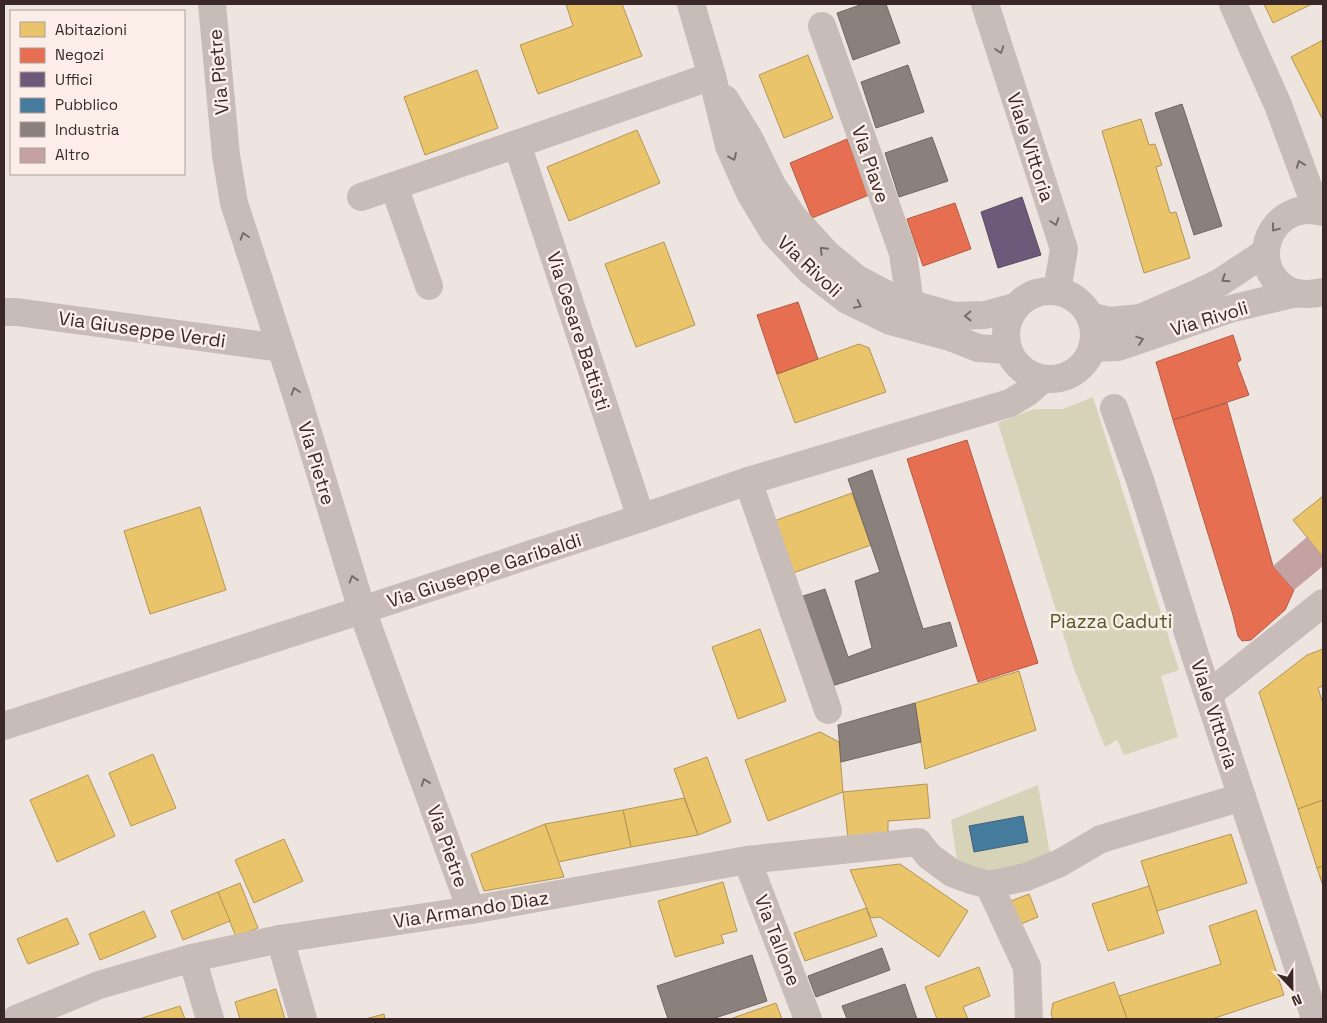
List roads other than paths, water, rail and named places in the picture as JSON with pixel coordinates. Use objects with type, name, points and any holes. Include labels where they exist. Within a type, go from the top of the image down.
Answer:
[{"type":"street","name":"Via Pietre","points":[[212,4],[226,155],[234,203],[301,409],[362,610],[471,910]]},
{"type":"street","name":"Via Rivoli","points":[[692,4],[712,76],[728,146],[750,194],[774,233],[811,272],[847,300],[890,321],[950,337],[1024,366]]},
{"type":"street","name":"Viale Vittoria","points":[[985,4],[1064,249],[1057,291]]},
{"type":"street","points":[[1233,4],[1278,105],[1320,211],[1300,210],[1285,216],[1274,227],[1268,239],[1266,252],[1268,267],[1276,280],[1286,289],[1310,292]]},
{"type":"street","name":"Via Piave","points":[[822,26],[902,253],[910,304]]},
{"type":"street","name":"Via Rivoli","points":[[712,76],[749,138],[772,185],[794,218],[827,254],[856,278],[897,300],[954,316],[985,315],[1015,307]]},
{"type":"street","points":[[361,197],[712,76]]},
{"type":"street","name":"Via Cesare Battisti","points":[[517,144],[641,518]]},
{"type":"street","points":[[394,186],[429,286]]},
{"type":"street","name":"Via Rivoli","points":[[1090,316],[1109,321],[1140,318],[1218,283],[1266,252]]},
{"type":"street","points":[[1057,291],[1074,298],[1084,306],[1090,316],[1094,337],[1089,356],[1076,371],[1056,379],[1024,366],[1005,339],[1010,314],[1015,307],[1025,298],[1038,292],[1057,291]]},
{"type":"street","name":"Via Rivoli","points":[[1092,348],[1118,347],[1230,309],[1310,292]]},
{"type":"street","name":"Via Giuseppe Verdi","points":[[4,312],[17,312],[280,348]]},
{"type":"street","name":"Via Giuseppe Garibaldi","points":[[4,726],[362,610],[748,481],[964,416],[998,390],[1024,366]]},
{"type":"street","name":"Viale Vittoria","points":[[1114,408],[1140,480],[1311,1015]]},
{"type":"street","points":[[748,481],[828,710]]},
{"type":"street","points":[[1209,694],[1323,603]]},
{"type":"street","points":[[1030,1019],[1027,967],[989,885],[1026,877],[1055,866],[1101,839],[1242,797]]},
{"type":"street","name":"Via Armando Diaz","points":[[16,1019],[99,985],[192,958],[280,939],[471,910],[747,860],[918,842],[929,856],[952,872],[970,880],[989,885]]},
{"type":"street","name":"Via Tallone","points":[[747,860],[808,1019]]},
{"type":"street","points":[[280,939],[303,1019]]},
{"type":"street","points":[[192,958],[210,1019]]},
{"type":"park label","name":"Piazza Caduti","points":[[1111,621]]}]
